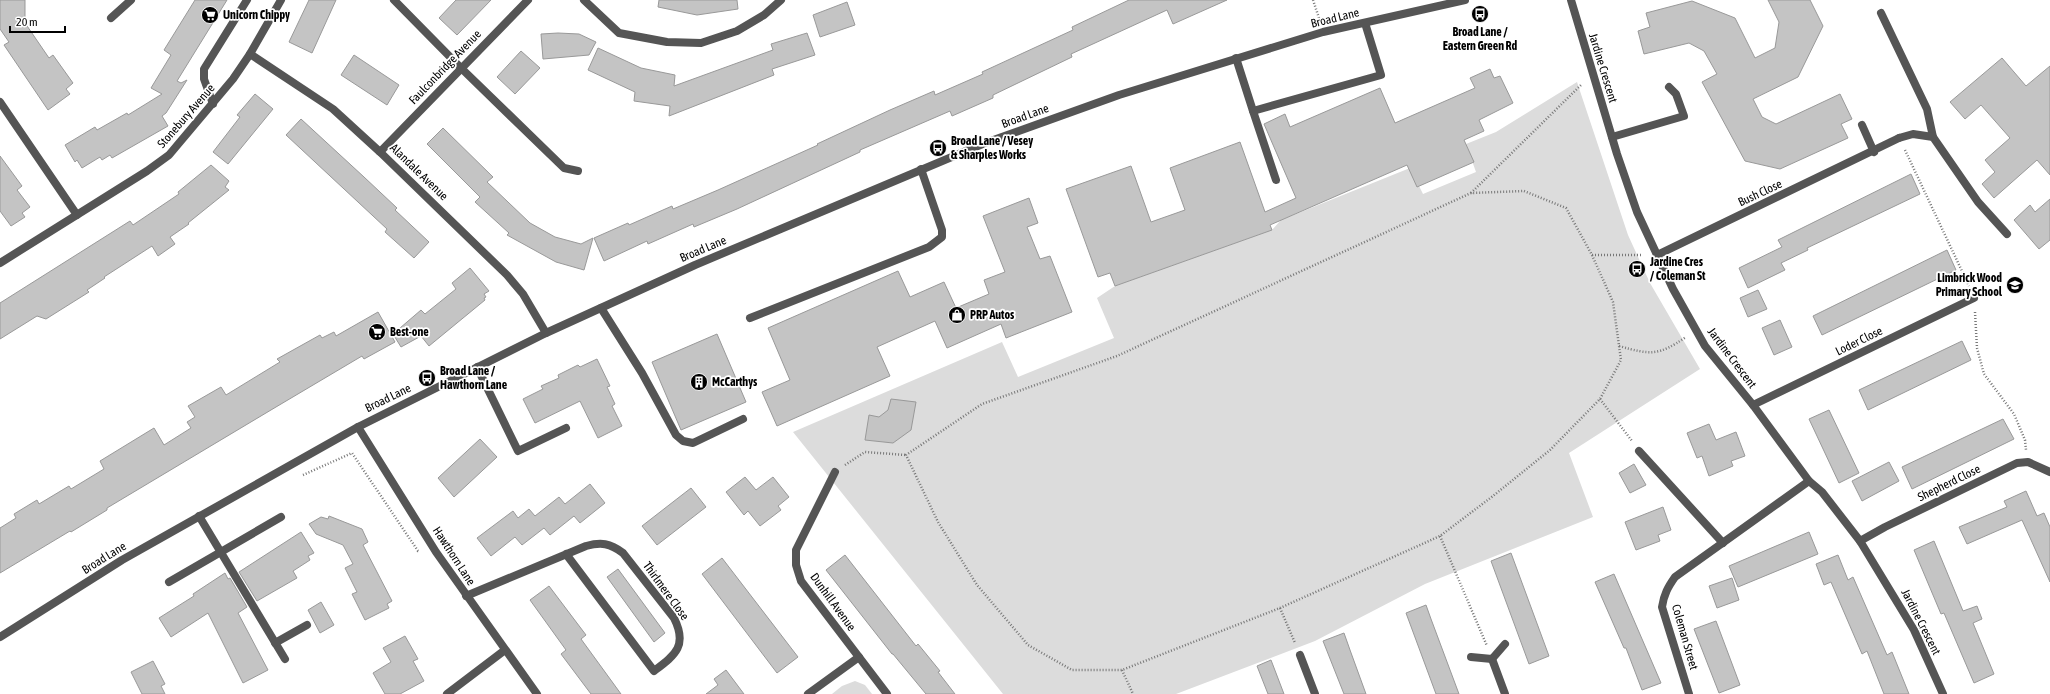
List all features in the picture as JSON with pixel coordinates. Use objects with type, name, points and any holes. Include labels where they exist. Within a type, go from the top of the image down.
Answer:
[{"type":"street","points":[[111,18],[131,0]]},
{"type":"street","points":[[213,104],[204,79],[204,69],[247,0]]},
{"type":"street","name":"Stonebury Avenue","points":[[0,263],[148,171],[169,155],[213,104],[250,54],[281,0]]},
{"type":"street","points":[[394,0],[461,68],[564,168],[578,171]]},
{"type":"street","name":"Faulconbridge Avenue","points":[[380,152],[528,0]]},
{"type":"street","points":[[584,0],[619,32],[667,42],[701,43],[737,31],[764,15],[781,0]]},
{"type":"street","name":"Broad Lane","points":[[0,638],[122,560],[358,427],[546,333],[695,265],[985,143],[1104,100],[1323,32],[1465,0]]},
{"type":"street","name":"Jardine Crescent","points":[[1571,0],[1592,74],[1637,212],[1673,290],[1705,346],[1754,405],[1809,481],[1822,492],[1860,541],[1914,630],[1943,694]]},
{"type":"street","points":[[1881,13],[1927,110],[1933,137],[1978,202],[2007,234]]},
{"type":"street","points":[[1253,112],[1381,75],[1365,23]]},
{"type":"street","name":"Alandale Avenue","points":[[250,54],[333,109],[380,152],[507,275],[523,294],[546,333]]},
{"type":"street","points":[[1236,58],[1276,180]]},
{"type":"street","points":[[1612,137],[1684,116],[1676,94],[1669,87]]},
{"type":"street","points":[[0,102],[77,215]]},
{"type":"street","points":[[1862,125],[1874,152]]},
{"type":"street","name":"Bush Close","points":[[1657,255],[1874,152],[1900,138],[1914,134],[1933,137]]},
{"type":"street","points":[[750,318],[929,247],[942,237],[942,230],[921,169]]},
{"type":"street","name":"Loder Close","points":[[1754,405],[1974,298]]},
{"type":"street","points":[[601,308],[642,373],[676,435],[683,441],[693,443],[743,419]]},
{"type":"street","points":[[477,367],[518,451],[566,428]]},
{"type":"street","name":"Hawthorn Lane","points":[[358,427],[436,552],[537,694]]},
{"type":"street","points":[[1639,451],[1723,543]]},
{"type":"street","name":"Shepherd Close","points":[[1860,541],[1885,527],[2017,463],[2028,462],[2050,472]]},
{"type":"street","name":"Dunhill Avenue","points":[[835,472],[796,550],[796,565],[801,581],[887,694]]},
{"type":"street","name":"Coleman Street","points":[[1690,694],[1662,607],[1663,596],[1675,577],[1809,481]]},
{"type":"street","points":[[198,516],[285,659]]},
{"type":"street","points":[[169,582],[280,516]]},
{"type":"street","name":"Thirlmere Close","points":[[466,596],[566,554],[599,542],[613,546],[623,553],[674,618],[679,628],[680,645],[670,659],[654,671],[566,554]]},
{"type":"street","points":[[275,643],[307,625]]},
{"type":"street","points":[[1492,660],[1505,644]]},
{"type":"street","points":[[447,694],[505,650]]},
{"type":"street","points":[[1300,654],[1316,694]]},
{"type":"street","points":[[808,694],[859,657]]},
{"type":"street","points":[[1471,657],[1492,660]]},
{"type":"street","points":[[1492,660],[1505,694]]},
{"type":"path","points":[[1313,0],[1323,32]]},
{"type":"path","points":[[835,472],[865,452],[906,455],[982,404],[1117,356],[1471,193],[1592,74]]},
{"type":"path","points":[[906,455],[938,522],[977,585],[1028,645],[1072,670],[1122,670],[1280,608],[1440,536],[1550,450],[1600,399],[1621,360],[1613,302],[1592,255],[1566,208],[1524,191],[1471,193]]},
{"type":"path","points":[[1592,255],[1657,255]]},
{"type":"path","points":[[1619,346],[1645,353],[1664,351],[1696,331]]},
{"type":"path","points":[[1600,399],[1639,451]]},
{"type":"path","points":[[296,478],[352,453],[418,551],[436,552]]},
{"type":"path","points":[[1440,536],[1492,660]]},
{"type":"path","points":[[1280,608],[1300,654]]},
{"type":"path","points":[[1122,670],[1133,694]]},
{"type":"shaded area","points":[[1577,82],[1628,235],[1650,283],[1700,369],[1569,453],[1593,517],[1425,584],[1315,641],[1176,694],[1003,694],[793,432],[1002,342],[1018,377],[1114,338],[1097,298],[1115,286],[1272,230],[1281,220],[1410,168],[1423,194],[1476,172],[1466,144],[1496,132]]},
{"type":"shaded area","points":[[855,681],[865,685],[872,694],[832,694],[842,686]]},
{"type":"building","points":[[0,0],[25,0],[25,19],[23,20],[49,58],[53,55],[73,83],[66,89],[70,94],[48,110],[4,45],[9,42],[0,29]]},
{"type":"building","points":[[195,0],[227,0],[177,81],[181,83],[187,80],[166,113],[162,116],[168,126],[112,158],[110,155],[102,160],[100,157],[82,168],[77,160],[75,162],[65,145],[95,127],[97,130],[127,113],[128,115],[162,94],[151,88],[171,55],[164,50]]},
{"type":"building","points":[[309,0],[336,0],[312,53],[289,42]]},
{"type":"building","points":[[456,0],[491,0],[457,35],[439,18]]},
{"type":"building","points":[[659,0],[737,0],[738,9],[697,15],[658,7]]},
{"type":"building","points":[[1129,0],[1227,0],[1173,24],[1167,10],[1071,54],[1072,57],[993,95],[993,98],[952,116],[950,111],[860,150],[860,152],[737,209],[694,227],[693,224],[648,244],[647,241],[604,261],[594,238],[628,223],[629,225],[672,206],[673,209],[818,145],[817,144],[890,110],[934,91],[935,95],[983,74],[982,72],[1073,30],[1072,27]]},
{"type":"building","points":[[1768,0],[1810,0],[1823,26],[1798,77],[1753,99],[1762,117],[1776,124],[1840,94],[1852,119],[1841,124],[1848,138],[1780,169],[1745,161],[1702,82],[1717,74],[1704,51],[1689,43],[1644,54],[1638,31],[1650,27],[1646,13],[1692,1],[1735,18],[1755,58],[1775,48],[1779,22]]},
{"type":"building","points":[[847,2],[855,25],[820,37],[813,15]]},
{"type":"building","points":[[807,33],[815,55],[772,69],[774,75],[669,116],[670,106],[634,101],[635,92],[588,70],[598,48],[641,68],[675,75],[674,86],[773,50],[771,44]]},
{"type":"building","points":[[541,34],[579,34],[596,42],[589,55],[543,59]]},
{"type":"building","points":[[521,51],[540,68],[515,94],[497,77]]},
{"type":"building","points":[[354,55],[399,85],[387,105],[341,75]]},
{"type":"building","points":[[2002,58],[2026,86],[2050,66],[2050,175],[2037,160],[1994,198],[1982,184],[1995,172],[1985,160],[2010,138],[1981,105],[1965,119],[1950,102]]},
{"type":"building","points":[[1490,69],[1494,78],[1500,76],[1513,103],[1479,120],[1484,131],[1464,140],[1474,162],[1417,187],[1407,165],[1270,225],[1272,230],[1115,286],[1110,273],[1098,277],[1066,189],[1131,166],[1151,222],[1185,210],[1170,168],[1240,142],[1265,212],[1296,198],[1264,124],[1285,114],[1290,127],[1380,88],[1395,123],[1475,88],[1470,78]]},
{"type":"building","points":[[255,94],[273,109],[228,164],[213,152],[240,117],[237,115]]},
{"type":"building","points":[[301,119],[397,208],[395,210],[429,242],[414,258],[385,232],[387,229],[286,135]]},
{"type":"building","points":[[443,128],[493,177],[487,182],[530,223],[555,237],[581,244],[593,238],[584,270],[556,262],[507,235],[509,233],[475,202],[480,197],[427,144]]},
{"type":"building","points":[[0,156],[22,186],[17,190],[30,207],[22,213],[25,217],[11,226],[0,211]]},
{"type":"building","points":[[211,165],[229,181],[225,187],[229,190],[188,223],[189,224],[170,237],[175,244],[158,256],[152,246],[104,277],[105,278],[87,290],[89,292],[46,319],[37,316],[0,339],[0,303],[130,221],[133,225],[179,194],[178,192]]},
{"type":"building","points":[[1911,174],[1920,194],[1807,248],[1808,250],[1781,263],[1785,270],[1748,288],[1739,268],[1782,247],[1778,240]]},
{"type":"building","points":[[1029,198],[1038,223],[1027,227],[1040,259],[1050,256],[1072,312],[1006,338],[1001,324],[947,348],[935,321],[877,347],[890,376],[777,426],[762,392],[790,380],[768,328],[898,271],[910,297],[944,282],[956,308],[989,294],[984,280],[1005,272],[983,216]]},
{"type":"building","points":[[2050,199],[2050,240],[2039,249],[2014,220],[2030,205],[2035,212]]},
{"type":"building","points":[[1947,250],[1956,270],[1822,335],[1813,316]]},
{"type":"building","points":[[470,268],[489,291],[484,294],[486,297],[484,298],[485,300],[429,346],[421,336],[401,347],[393,334],[421,310],[425,314],[456,289],[452,283]]},
{"type":"building","points":[[1758,290],[1767,309],[1748,317],[1740,298]]},
{"type":"building","points":[[378,312],[395,342],[364,359],[362,356],[107,508],[107,510],[71,532],[70,531],[0,573],[0,528],[16,518],[14,514],[37,500],[39,504],[69,486],[71,489],[104,469],[100,461],[154,428],[164,445],[191,428],[187,422],[195,417],[188,406],[221,387],[226,395],[280,362],[277,359],[320,335],[322,338],[334,332],[336,336]]},
{"type":"building","points":[[1780,320],[1792,347],[1774,355],[1762,328]]},
{"type":"building","name":"McCarthys","points":[[717,334],[746,402],[681,430],[652,362]]},
{"type":"building","points":[[1962,341],[1971,360],[1868,410],[1859,390]]},
{"type":"building","points":[[597,359],[610,386],[607,387],[615,404],[612,406],[622,426],[598,438],[580,401],[535,423],[523,399],[543,389],[541,386],[559,378],[558,375],[578,365],[580,367]]},
{"type":"building","points":[[891,399],[916,402],[911,430],[893,443],[865,440],[869,415],[879,417],[888,410]]},
{"type":"building","points":[[1829,410],[1859,473],[1839,483],[1809,419]]},
{"type":"building","points":[[2003,419],[2014,439],[1912,489],[1902,467]]},
{"type":"building","points":[[1709,424],[1716,440],[1736,432],[1745,456],[1731,461],[1733,466],[1709,476],[1702,456],[1697,458],[1687,433]]},
{"type":"building","points":[[480,439],[497,457],[454,497],[438,478]]},
{"type":"building","points":[[1889,462],[1899,481],[1862,501],[1852,481]]},
{"type":"building","points":[[1634,464],[1646,485],[1630,493],[1619,473]]},
{"type":"building","points":[[745,477],[756,490],[773,477],[789,497],[778,506],[781,510],[760,526],[748,511],[744,515],[726,492]]},
{"type":"building","points":[[590,484],[605,503],[580,523],[574,516],[550,535],[544,528],[522,545],[515,537],[491,556],[477,538],[513,511],[518,518],[529,509],[535,516],[559,497],[565,504]]},
{"type":"building","points":[[691,488],[706,507],[657,545],[642,526]]},
{"type":"building","points":[[2026,491],[2037,516],[2044,513],[2050,527],[2050,582],[2022,520],[1967,544],[1959,527],[2007,507],[2004,501]]},
{"type":"building","points":[[1663,507],[1671,530],[1658,535],[1660,541],[1636,550],[1625,522]]},
{"type":"building","points":[[329,516],[362,529],[368,542],[363,545],[392,601],[387,604],[389,608],[365,620],[352,594],[357,592],[345,568],[353,564],[343,545],[316,534],[309,524],[321,517],[328,519]]},
{"type":"building","points":[[301,532],[314,553],[308,556],[310,560],[293,571],[297,578],[257,601],[239,572]]},
{"type":"building","points":[[1809,532],[1818,554],[1738,587],[1729,566]]},
{"type":"building","points":[[1934,541],[1963,611],[1977,606],[1982,619],[1973,623],[1994,674],[1974,683],[1944,613],[1941,614],[1914,550]]},
{"type":"building","points":[[1511,553],[1549,656],[1529,664],[1491,561]]},
{"type":"building","points":[[845,555],[916,646],[918,644],[940,671],[938,672],[955,694],[926,694],[892,654],[826,570]]},
{"type":"building","points":[[1838,555],[1848,580],[1853,577],[1887,655],[1892,652],[1909,694],[1884,694],[1867,651],[1862,654],[1831,582],[1824,585],[1816,564]]},
{"type":"building","points":[[722,558],[798,657],[777,673],[702,574]]},
{"type":"building","points":[[618,569],[665,633],[654,642],[607,577]]},
{"type":"building","points":[[225,573],[228,579],[230,578],[247,607],[238,613],[268,670],[243,683],[208,613],[171,637],[159,618],[194,596],[193,594]]},
{"type":"building","points":[[1614,574],[1661,683],[1642,690],[1626,648],[1624,648],[1595,582]]},
{"type":"building","points":[[1732,578],[1739,600],[1717,608],[1709,586]]},
{"type":"building","points":[[549,586],[586,635],[581,639],[621,694],[591,694],[561,654],[566,650],[530,600]]},
{"type":"building","points":[[321,602],[334,625],[320,633],[308,610]]},
{"type":"building","points":[[1426,605],[1459,694],[1436,694],[1406,613]]},
{"type":"building","points":[[1716,621],[1740,685],[1719,693],[1694,629]]},
{"type":"building","points":[[1344,633],[1366,694],[1344,694],[1323,641]]},
{"type":"building","points":[[405,636],[418,659],[413,661],[424,681],[400,694],[385,694],[373,673],[391,662],[383,648]]},
{"type":"building","points":[[1271,660],[1284,694],[1268,694],[1257,666]]},
{"type":"building","points":[[153,661],[165,684],[161,686],[165,694],[142,694],[131,672]]},
{"type":"building","points":[[726,670],[744,694],[706,694],[718,685],[714,679]]},
{"type":"place","name":"Broad Lane / Eastern Green Rd","points":[[1480,14]]},
{"type":"place","name":"Unicorn Chippy","points":[[210,15]]},
{"type":"place","name":"Broad Lane / Vesey & Sharples Works","points":[[938,148]]},
{"type":"place","name":"Jardine Cres / Coleman St","points":[[1637,269]]},
{"type":"place","name":"Limbrick Wood Primary School","points":[[2015,285]]},
{"type":"place","name":"PRP Autos","points":[[957,315]]},
{"type":"place","name":"Best-one","points":[[377,332]]},
{"type":"place","name":"Broad Lane / Hawthorn Lane","points":[[427,378]]},
{"type":"place","name":"McCarthys","points":[[699,382]]}]
